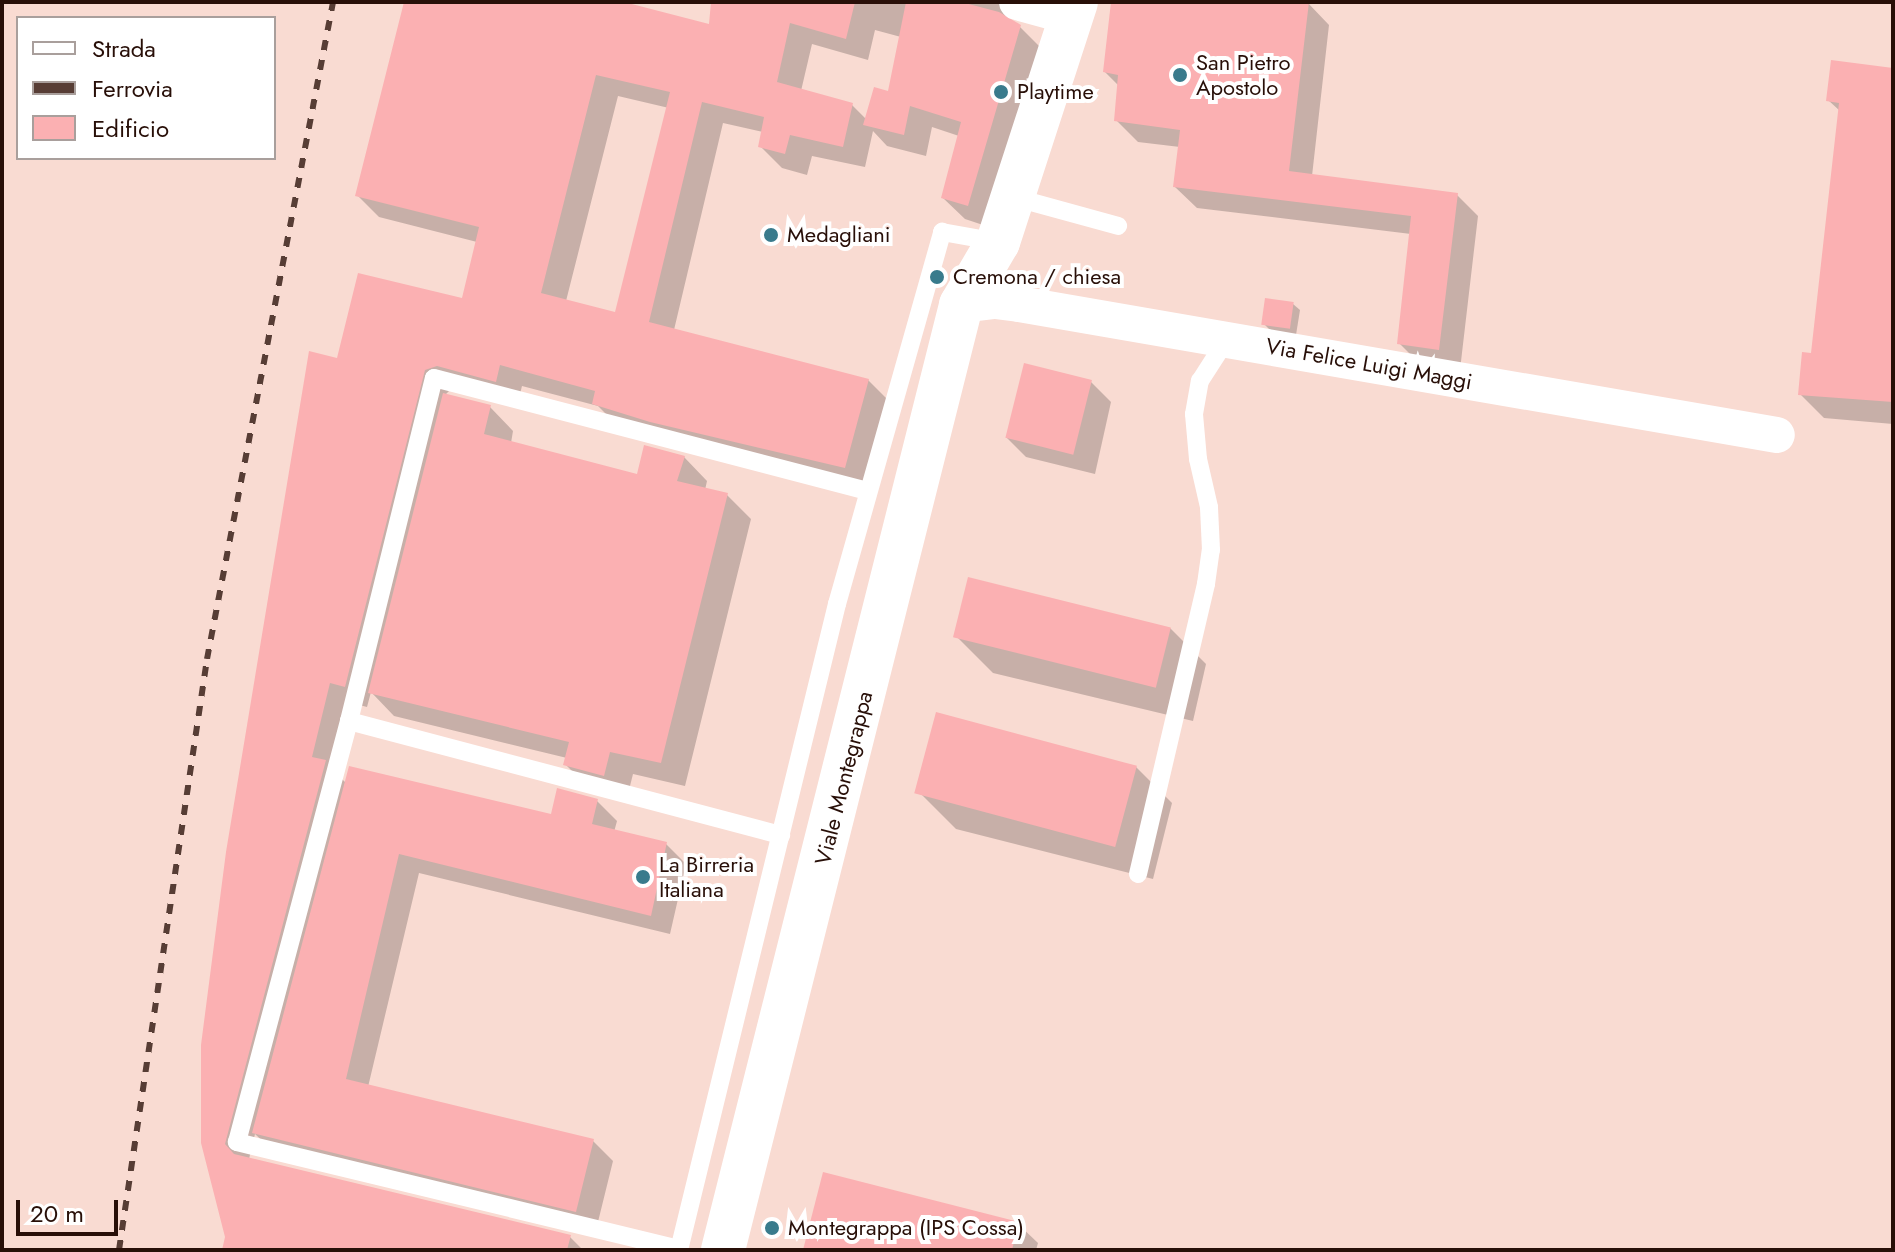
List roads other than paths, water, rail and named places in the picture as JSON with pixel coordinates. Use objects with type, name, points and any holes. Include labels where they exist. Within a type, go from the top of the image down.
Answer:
[{"type":"main road","name":"Viale Montegrappa","points":[[723,1250],[961,305],[998,242],[1074,10]]},
{"type":"street","points":[[1017,2],[1074,10]]},
{"type":"street","name":"Via Felice Luigi Maggi","points":[[961,305],[995,301],[1019,304],[1777,435]]},
{"type":"lane","points":[[1013,197],[1118,226]]},
{"type":"lane","points":[[868,491],[434,378],[349,721],[237,1142],[679,1249],[868,491],[942,232],[998,242]]},
{"type":"lane","points":[[1138,874],[1206,584],[1211,550],[1209,507],[1198,459],[1194,414],[1200,381],[1227,339]]},
{"type":"lane","points":[[349,721],[781,835]]},
{"type":"railway","points":[[119,1250],[207,659],[333,2]]},
{"type":"place","name":"San Pietro Apostolo","points":[[1180,75]]},
{"type":"place","name":"Playtime","points":[[1001,92]]},
{"type":"place","name":"Medagliani","points":[[771,235]]},
{"type":"place","name":"Cremona / chiesa","points":[[937,277]]},
{"type":"place","name":"La Birreria Italiana","points":[[643,877]]},
{"type":"place","name":"Montegrappa (IPS Cossa)","points":[[772,1228]]}]
